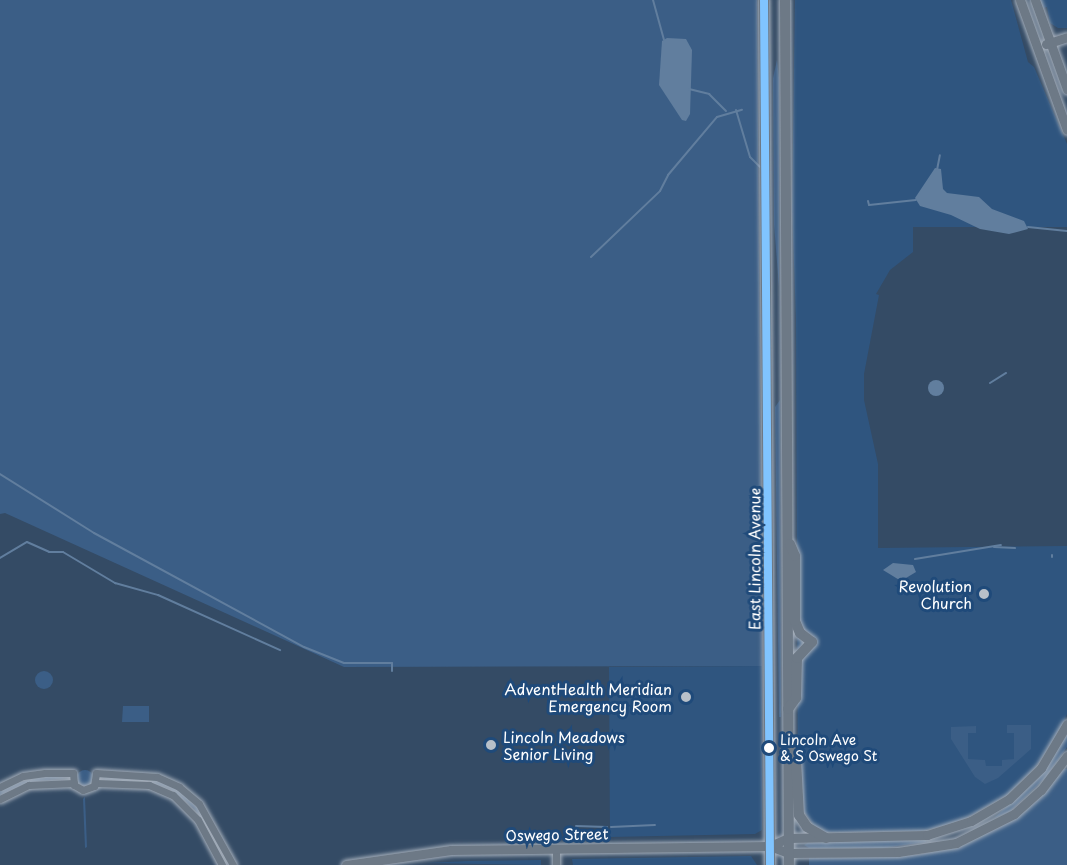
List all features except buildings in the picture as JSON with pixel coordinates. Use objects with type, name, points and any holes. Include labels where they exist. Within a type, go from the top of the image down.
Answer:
[{"type":"main road","name":"East Lincoln Avenue","points":[[764,0],[770,865]]},
{"type":"main road","points":[[785,0],[789,865]]},
{"type":"main road","points":[[1020,0],[1067,130]]},
{"type":"main road","points":[[1035,0],[1067,89]]},
{"type":"main road","points":[[1036,48],[1067,37]]},
{"type":"main road","points":[[787,537],[795,556],[795,621],[798,630],[812,642],[797,658],[796,698],[788,710]]},
{"type":"main road","name":"Oswego Street","points":[[770,846],[788,838],[918,836],[977,818],[1006,801],[1037,772],[1067,724]]},
{"type":"main road","points":[[788,740],[796,760],[799,815],[807,827],[826,837]]},
{"type":"main road","name":"Oswego Street","points":[[346,865],[429,852],[556,849],[770,846],[789,853],[904,852],[961,842],[992,828],[1022,807],[1067,756]]},
{"type":"street","points":[[0,787],[31,775],[73,773],[74,783]]},
{"type":"street","points":[[96,783],[96,773],[148,775],[179,787],[204,810],[233,865]]},
{"type":"street","points":[[0,799],[29,785],[74,783],[86,790],[96,783],[149,785],[173,795],[198,820],[222,865]]},
{"type":"street","points":[[556,849],[556,865]]},
{"type":"shaded area","points":[[0,0],[757,0],[762,666],[344,667],[5,513],[0,514]]},
{"type":"shaded area","points":[[795,0],[1011,0],[1028,62],[1034,67],[1067,144],[1067,227],[913,227],[913,252],[890,270],[876,294],[879,295],[864,374],[864,400],[878,464],[878,548],[1067,546],[1067,714],[1060,730],[1035,768],[1007,795],[959,822],[921,831],[825,832],[817,830],[798,803],[796,320],[792,209]]},
{"type":"shaded area","points":[[1040,0],[1067,0],[1067,28],[1058,28],[1050,23],[1047,7],[1043,8]]},
{"type":"shaded area","points":[[667,38],[686,39],[692,50],[690,114],[686,121],[682,120],[659,85],[662,41]]},
{"type":"shaded area","points":[[777,60],[779,78],[779,287],[774,224],[773,78]]},
{"type":"shaded area","points":[[935,168],[941,169],[943,189],[947,193],[979,197],[992,209],[1024,221],[1028,229],[1009,234],[980,229],[951,215],[920,206],[915,198]]},
{"type":"shaded area","points":[[936,380],[944,388],[936,396],[928,388]]},
{"type":"shaded area","points":[[780,400],[781,717],[779,717],[775,407]]},
{"type":"shaded area","points":[[893,563],[913,565],[916,572],[901,581],[883,570]]},
{"type":"shaded area","points":[[762,666],[762,830],[755,834],[610,837],[609,667]]},
{"type":"shaded area","points":[[44,671],[50,674],[53,680],[50,686],[44,689],[38,686],[35,680],[38,674]]},
{"type":"shaded area","points":[[123,706],[149,706],[149,722],[122,722]]},
{"type":"shaded area","points":[[1007,725],[1031,725],[1031,749],[998,778],[985,784],[975,777],[951,739],[951,727],[976,726],[976,733],[968,733],[968,759],[985,760],[986,766],[1002,766],[1002,760],[1014,759],[1014,733],[1007,733]]},
{"type":"shaded area","points":[[1067,735],[1067,747],[1045,778],[1009,812],[994,818],[1039,777]]},
{"type":"shaded area","points":[[1064,769],[1067,769],[1067,865],[809,865],[809,857],[918,855],[964,845],[1014,819],[1039,798]]},
{"type":"shaded area","points":[[85,770],[91,772],[93,778],[91,784],[85,786],[79,784],[77,778],[79,772]]},
{"type":"shaded area","points":[[46,776],[66,778],[28,782],[0,795],[0,790],[10,785]]},
{"type":"shaded area","points":[[106,776],[156,780],[177,789],[200,811],[213,835],[194,808],[169,788],[145,781],[105,780]]},
{"type":"shaded area","points":[[85,797],[87,847],[85,848],[83,799]]},
{"type":"shaded area","points":[[926,839],[926,842],[883,848],[809,848],[804,845],[809,842]]},
{"type":"shaded area","points":[[751,856],[757,865],[573,865],[572,859]]},
{"type":"shaded area","points":[[541,860],[541,865],[426,863],[468,861]]},
{"type":"waterway","points":[[653,0],[664,40]]},
{"type":"waterway","points":[[689,89],[709,94],[726,111]]},
{"type":"waterway","points":[[736,110],[750,157],[760,167]]},
{"type":"waterway","points":[[591,257],[660,191],[668,175],[717,117],[742,110]]},
{"type":"waterway","points":[[937,170],[940,155]]},
{"type":"waterway","points":[[868,201],[869,205],[916,200]]},
{"type":"waterway","points":[[1028,227],[1067,231]]},
{"type":"waterway","points":[[990,383],[1006,373]]},
{"type":"waterway","points":[[0,474],[94,533],[304,647],[344,663],[392,663],[392,671]]},
{"type":"waterway","points":[[0,558],[27,542],[49,552],[63,552],[115,583],[158,595],[280,650]]},
{"type":"waterway","points":[[915,559],[1001,545]]},
{"type":"waterway","points":[[994,547],[1015,548]]},
{"type":"waterway","points":[[611,827],[655,825]]},
{"type":"waterway","points":[[576,826],[607,827]]},
{"type":"transit line","points":[[764,0],[770,865]]},
{"type":"place","name":"Revolution Church","points":[[984,594]]},
{"type":"place","name":"AdventHealth Meridian Emergency Room","points":[[686,697]]},
{"type":"place","name":"Lincoln Meadows Senior Living","points":[[491,745]]},
{"type":"place","name":"Lincoln Ave & S Oswego St","points":[[769,748]]}]
